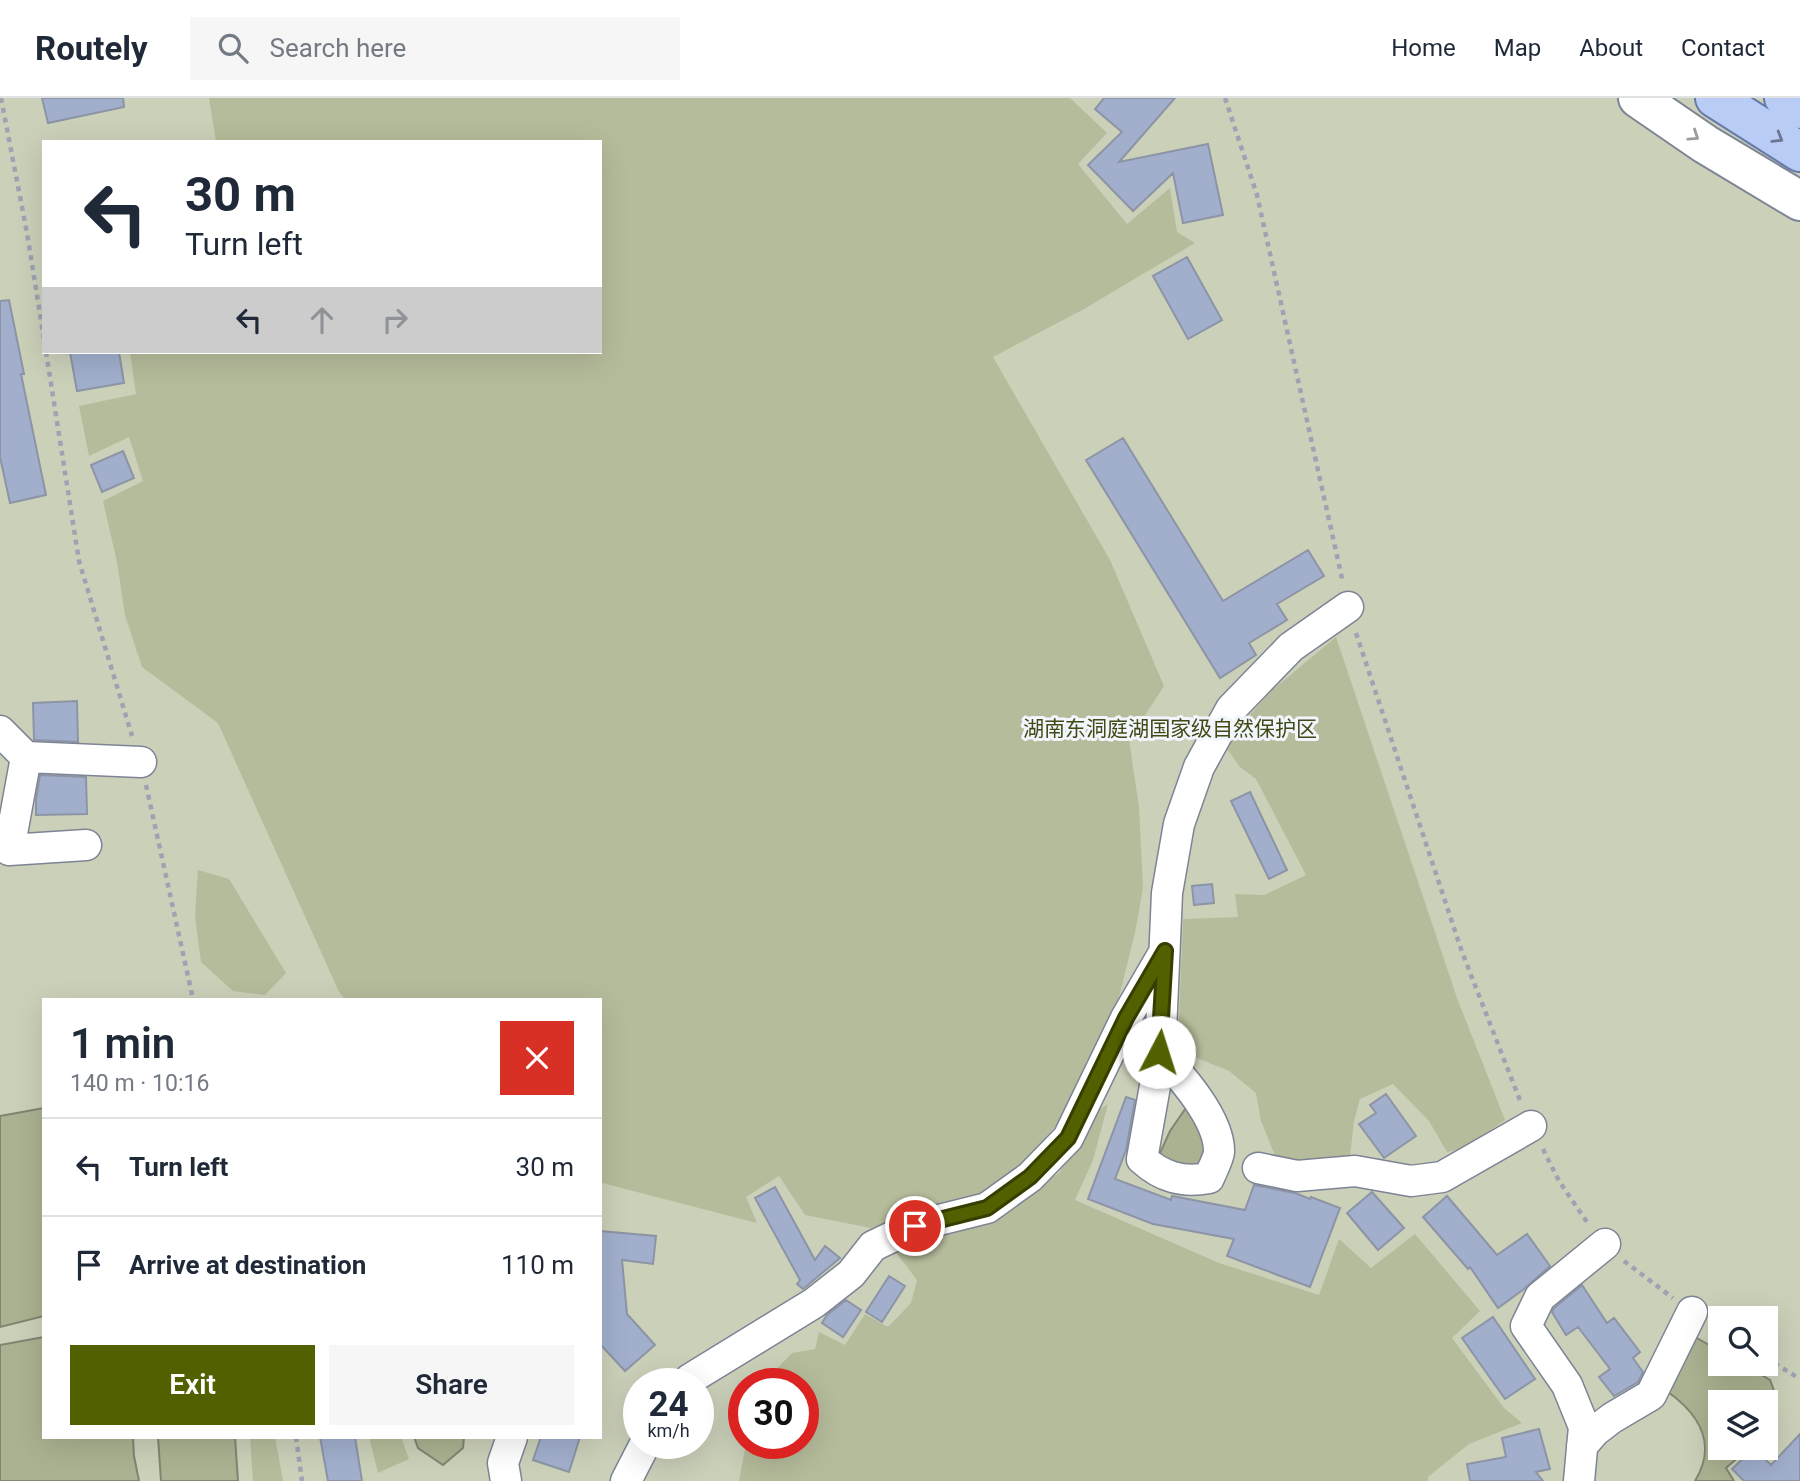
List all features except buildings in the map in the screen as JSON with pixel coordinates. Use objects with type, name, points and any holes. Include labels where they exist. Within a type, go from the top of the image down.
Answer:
[{"type":"main road","points":[[1637,98],[1705,144],[1800,201]]},
{"type":"main road","points":[[1715,98],[1800,152]]},
{"type":"main road","points":[[1784,98],[1800,108]]},
{"type":"street","points":[[1159,1052],[1167,893],[1179,824],[1199,767],[1231,709],[1292,647],[1348,607]]},
{"type":"street","points":[[0,731],[26,757],[141,762]]},
{"type":"street","points":[[26,757],[9,850],[86,845]]},
{"type":"street","points":[[708,1368],[814,1303],[851,1274],[873,1246],[915,1226],[987,1208],[1030,1177],[1068,1138],[1126,1018],[1165,951]]},
{"type":"street","points":[[1258,1168],[1297,1176],[1355,1171],[1410,1181],[1442,1177],[1531,1126]]},
{"type":"street","points":[[1579,1481],[1584,1427],[1567,1385],[1526,1326],[1540,1297],[1605,1244]]},
{"type":"street","points":[[1583,1446],[1603,1425],[1651,1395],[1692,1312]]},
{"type":"street","points":[[506,1481],[503,1463],[511,1439]]},
{"type":"street","points":[[626,1481],[637,1459]]},
{"type":"path","points":[[1,98],[42,327]]},
{"type":"path","points":[[1225,98],[1257,195],[1348,607],[1462,952],[1510,1077],[1531,1126],[1582,1217],[1605,1244],[1647,1280],[1692,1312]]},
{"type":"path","points":[[46,354],[79,561],[141,762],[193,998]]},
{"type":"path","points":[[1778,1365],[1800,1378]]},
{"type":"path","points":[[296,1439],[302,1481]]},
{"type":"green space","name":"湖南东洞庭湖国家级自然保护区","points":[[0,98],[1800,98],[1800,1481],[0,1481]]},
{"type":"shaded area","points":[[209,98],[1070,98],[1107,133],[1078,164],[1127,224],[1170,188],[1177,232],[1195,243],[1084,309],[993,357],[1110,560],[1164,686],[1129,740],[1139,807],[1143,888],[1113,1021],[1086,1062],[1081,1085],[1066,1114],[1015,1172],[979,1195],[871,1228],[805,1215],[779,1176],[746,1197],[757,1223],[606,1184],[602,1183],[602,998],[344,998],[339,992],[218,723],[142,667],[125,615],[117,562],[103,501],[143,481],[129,437],[89,456],[79,406],[136,394],[130,354],[602,354],[602,140],[216,140]]},
{"type":"shaded area","points":[[1336,637],[1457,998],[1505,1120],[1464,1148],[1447,1152],[1429,1121],[1393,1084],[1360,1099],[1354,1121],[1350,1156],[1322,1163],[1276,1158],[1261,1121],[1256,1093],[1229,1071],[1197,1058],[1178,1045],[1183,919],[1238,917],[1235,894],[1264,895],[1306,875],[1256,779],[1240,767],[1224,745],[1270,692]]},
{"type":"shaded area","points":[[198,870],[229,879],[286,973],[265,995],[233,991],[201,962],[195,917]]},
{"type":"shaded area","points":[[1108,1104],[1093,1160],[1075,1200],[1219,1263],[1319,1295],[1339,1239],[1371,1268],[1415,1234],[1480,1311],[1452,1338],[1504,1408],[1522,1423],[1469,1444],[1428,1477],[1428,1481],[739,1481],[743,1459],[819,1459],[819,1368],[777,1368],[792,1353],[815,1349],[819,1332],[845,1345],[865,1314],[888,1327],[911,1303],[917,1280],[895,1251],[942,1231],[976,1226],[1059,1173],[1096,1112]]},
{"type":"shaded area","points":[[1188,1105],[1204,1125],[1205,1157],[1201,1168],[1166,1165],[1160,1153],[1170,1131]]},
{"type":"shaded area","points":[[42,1108],[42,1316],[0,1327],[0,1116]]},
{"type":"shaded area","points":[[42,1337],[42,1439],[133,1439],[139,1481],[0,1481],[0,1345]]},
{"type":"shaded area","points":[[1695,1337],[1708,1344],[1708,1376],[1763,1376],[1770,1380],[1774,1390],[1708,1390],[1708,1460],[1735,1460],[1726,1468],[1734,1481],[1695,1481],[1705,1455],[1702,1432],[1689,1411],[1668,1392]]},
{"type":"shaded area","points":[[158,1439],[235,1439],[238,1481],[161,1481]]},
{"type":"shaded area","points":[[250,1439],[275,1439],[283,1481],[253,1481]]},
{"type":"shaded area","points":[[370,1439],[402,1439],[409,1459],[378,1473]]},
{"type":"shaded area","points":[[415,1439],[464,1439],[463,1448],[443,1465],[418,1448]]},
{"type":"route","points":[[915,1226],[987,1208],[1030,1177],[1068,1138],[1126,1018],[1165,951],[1159,1052]]}]
